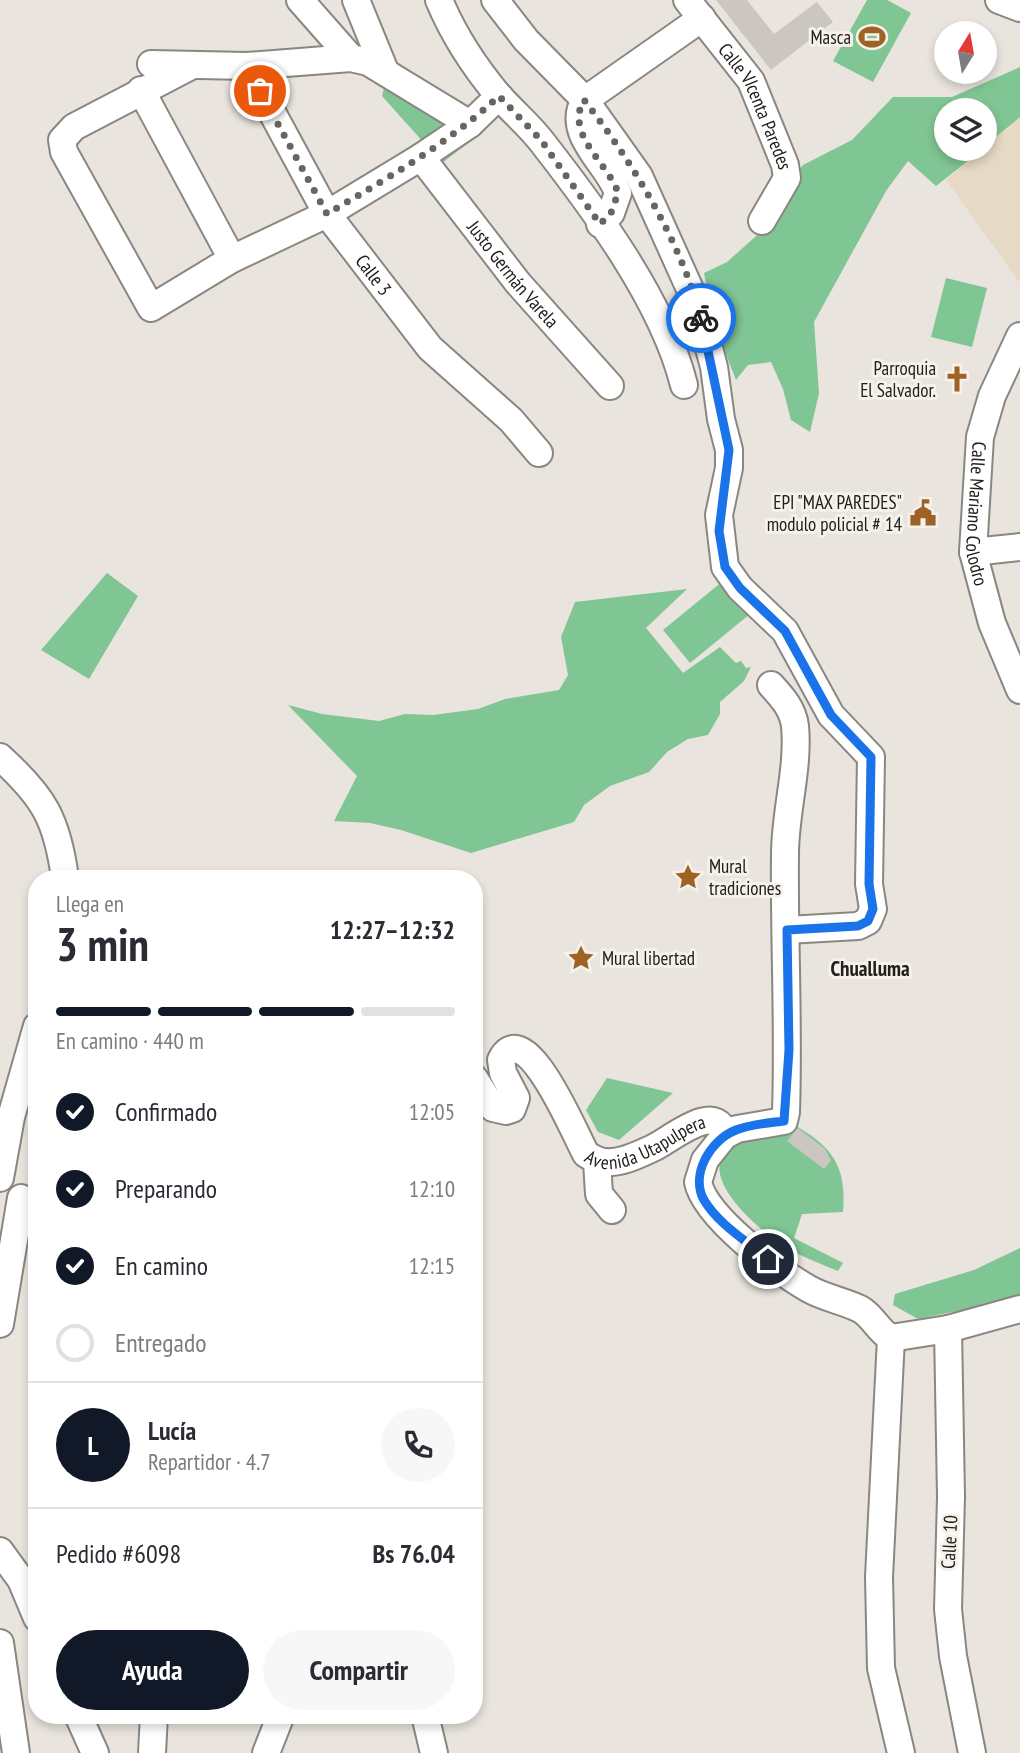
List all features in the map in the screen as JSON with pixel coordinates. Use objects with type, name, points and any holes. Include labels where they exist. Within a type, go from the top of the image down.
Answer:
[{"type":"street","points":[[300,0],[352,58]]},
{"type":"street","points":[[356,0],[385,71]]},
{"type":"street","points":[[439,0],[463,50],[499,96],[541,140],[650,301],[676,351],[684,385]]},
{"type":"street","points":[[495,0],[526,40],[584,100],[639,176],[698,307],[714,368],[721,419],[729,450],[719,531],[725,567],[740,588],[785,631],[831,715],[871,757],[869,884],[873,914],[868,921],[858,926],[787,930]]},
{"type":"street","points":[[999,0],[1020,8]]},
{"type":"street","points":[[600,224],[611,213],[618,193],[584,136],[580,114],[584,100],[695,9]]},
{"type":"street","name":"Calle VIcenta Paredes","points":[[695,9],[751,81],[785,165],[787,178],[762,221]]},
{"type":"street","points":[[151,64],[189,67],[247,66],[352,58],[368,62],[385,71],[470,124]]},
{"type":"street","name":"Calle 3","points":[[247,66],[327,214],[430,348],[511,420],[539,453]]},
{"type":"street","points":[[189,67],[69,130],[61,146],[151,308],[232,259],[327,214],[421,157],[470,124],[499,96]]},
{"type":"street","points":[[141,90],[232,259]]},
{"type":"street","name":"Justo Germán Varela","points":[[421,157],[519,283],[610,386]]},
{"type":"street","name":"Calle Mariano Colodro","points":[[1020,336],[992,396],[981,437],[973,552],[992,623],[1020,690]]},
{"type":"street","points":[[973,552],[1020,547]]},
{"type":"street","points":[[725,1135],[737,1129],[784,1121],[789,1050],[786,819],[794,764],[794,723],[791,711],[771,685]]},
{"type":"street","points":[[0,757],[36,792],[50,817],[63,870]]},
{"type":"street","name":"Avenida Utapulpera","points":[[483,1092],[493,1108],[506,1111],[512,1109],[516,1098],[503,1073],[501,1060],[508,1050],[514,1048],[524,1052],[543,1074],[586,1154],[597,1161],[626,1159],[704,1121],[722,1126],[725,1135],[699,1171],[699,1191],[706,1204],[785,1273],[811,1290],[870,1315],[884,1334],[891,1338]]},
{"type":"street","points":[[0,1178],[11,1116],[28,1057]]},
{"type":"street","points":[[597,1161],[599,1194],[612,1210]]},
{"type":"street","points":[[0,1324],[21,1198]]},
{"type":"street","points":[[901,1753],[881,1668],[878,1577],[891,1338],[948,1329],[1020,1309]]},
{"type":"street","name":"Calle 10","points":[[948,1329],[951,1497],[948,1609],[953,1656],[972,1753]]},
{"type":"street","points":[[0,1550],[21,1580],[28,1597]]},
{"type":"street","points":[[0,1643],[16,1753]]},
{"type":"street","points":[[82,1724],[95,1753]]},
{"type":"street","points":[[152,1753],[154,1724]]},
{"type":"street","points":[[263,1724],[265,1753]]},
{"type":"street","points":[[265,1753],[277,1724]]},
{"type":"street","points":[[427,1724],[434,1753]]},
{"type":"shaded area","points":[[1020,117],[1020,283],[946,180],[968,161],[997,161],[997,137]]},
{"type":"green space","name":"Masca","points":[[867,0],[887,0],[911,13],[873,82],[833,61]]},
{"type":"green space","points":[[1020,67],[1020,117],[997,136],[997,98],[934,98],[934,161],[968,161],[936,186],[908,161],[886,191],[814,322],[819,393],[810,432],[791,420],[783,389],[771,362],[748,365],[736,380],[716,329],[704,273],[727,262],[771,220],[777,201],[803,165],[852,140],[893,97],[952,97],[981,84],[998,84],[998,77]]},
{"type":"green space","points":[[385,84],[452,121],[472,140],[442,163],[382,96]]},
{"type":"green space","points":[[946,278],[987,288],[972,347],[931,337]]},
{"type":"green space","points":[[107,573],[138,596],[89,679],[41,650]]},
{"type":"green space","points":[[723,581],[750,614],[690,663],[663,630]]},
{"type":"green space","points":[[687,589],[646,628],[683,673],[720,647],[736,663],[741,661],[746,668],[751,667],[744,681],[720,702],[720,714],[708,735],[688,739],[667,752],[649,772],[610,786],[584,805],[574,822],[471,853],[401,830],[370,823],[334,821],[357,776],[288,705],[322,714],[379,721],[405,714],[433,715],[478,709],[505,699],[559,690],[568,675],[561,637],[575,602]]},
{"type":"green space","points":[[607,1078],[673,1093],[619,1140],[598,1132],[586,1110]]},
{"type":"green space","points":[[789,1122],[826,1148],[839,1168],[844,1195],[843,1212],[802,1214],[794,1238],[843,1263],[838,1271],[795,1252],[766,1232],[738,1206],[721,1177],[720,1163],[732,1146]]},
{"type":"green space","points":[[1020,1248],[1020,1294],[1002,1302],[918,1319],[893,1305],[895,1294],[974,1270]]},
{"type":"building","points":[[716,0],[747,0],[774,34],[817,2],[833,22],[771,70]]},
{"type":"building","points":[[798,1128],[825,1149],[831,1161],[824,1169],[787,1141]]},
{"type":"way so far","points":[[260,91],[327,214],[470,124],[499,96],[541,140],[600,224],[611,213],[618,193],[592,154],[584,136],[580,114],[584,100],[639,176],[681,266],[701,318]]},
{"type":"place","name":"Masca","points":[[872,37]]},
{"type":"place","name":"Parroquia El Salvador.","points":[[957,379]]},
{"type":"place","name":"EPI \"MAX PAREDES\" modulo policial # 14","points":[[923,513]]},
{"type":"place","name":"Mural tradiciones","points":[[688,877]]},
{"type":"place","name":"Mural libertad","points":[[581,958]]},
{"type":"district","name":"Chualluma","points":[[870,969]]},
{"type":"route","points":[[701,318],[714,368],[721,419],[729,450],[729,468],[719,515],[721,553],[725,567],[740,588],[785,631],[831,715],[871,757],[869,884],[873,914],[868,921],[858,926],[787,930],[789,1050],[784,1121],[737,1129],[725,1135],[699,1171],[699,1191],[706,1204],[768,1259]]}]
